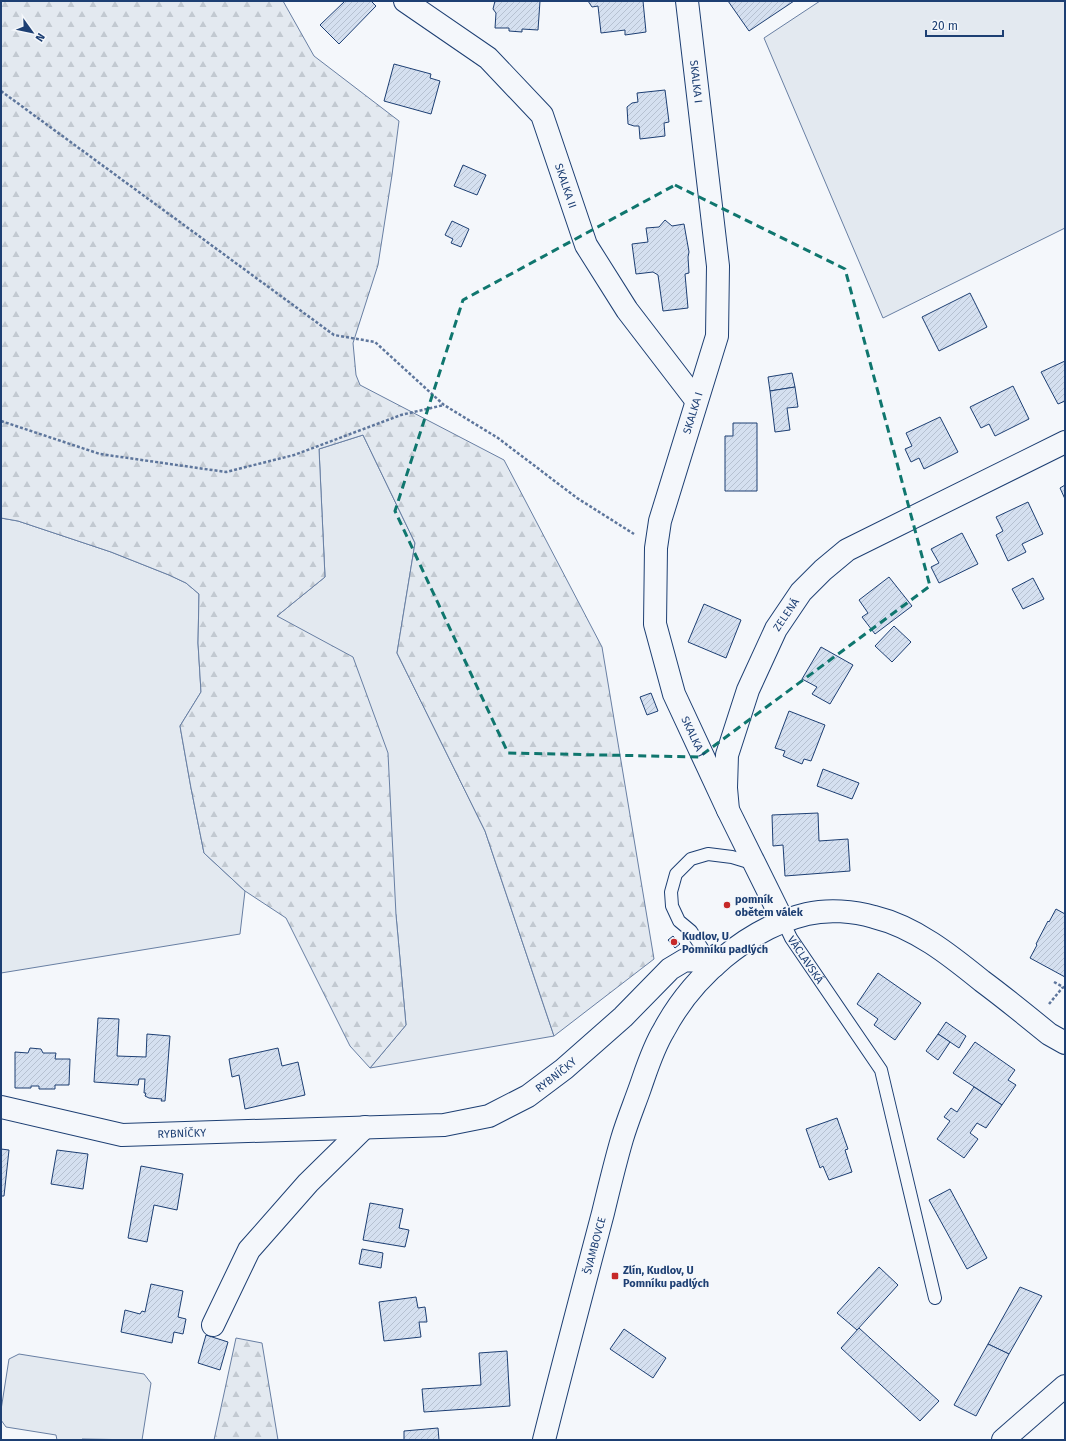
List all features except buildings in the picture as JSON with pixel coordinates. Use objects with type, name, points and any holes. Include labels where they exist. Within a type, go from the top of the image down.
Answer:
[{"type":"street","name":"SKALKA II","points":[[406,1],[488,58],[542,114],[586,245],[627,310],[696,400]]},
{"type":"street","name":"SKALKA I","points":[[687,1],[718,266],[717,336],[696,400],[660,521],[656,548],[655,624],[674,694],[728,810]]},
{"type":"street","name":"ZELENÁ","points":[[783,921],[728,810],[726,788],[727,755],[733,735],[748,690],[776,629],[801,592],[823,570],[847,550],[1065,442]]},
{"type":"street","name":"VÁCLAVSKÁ","points":[[783,921],[809,913],[833,912],[856,913],[891,922],[948,954],[1049,1034],[1065,1043]]},
{"type":"street","name":"ŠVAMBOVCE","points":[[544,1440],[622,1137],[652,1052],[678,1006],[694,985],[714,966],[748,939],[783,921]]},
{"type":"street","name":"RYBNÍČKY","points":[[1,1107],[122,1135],[444,1125],[488,1116],[528,1096],[564,1069],[623,1017],[670,970],[684,960],[699,961],[714,966]]},
{"type":"street","points":[[213,1325],[249,1250],[308,1183],[365,1127]]},
{"type":"street","points":[[1003,1440],[1042,1408],[1065,1386]]},
{"type":"lane","points":[[714,966],[691,931],[679,921],[672,906],[671,892],[676,874],[691,860],[708,854],[732,857],[756,864]]},
{"type":"lane","name":"VÁCLAVSKÁ","points":[[783,921],[791,938],[881,1070],[936,1298]]},
{"type":"path","points":[[1,91],[334,335],[375,342],[444,405],[498,438],[577,498],[656,548]]},
{"type":"path","points":[[1,421],[100,454],[226,472],[294,455],[401,415],[444,405]]},
{"type":"path","points":[[1054,982],[1065,988]]},
{"type":"highlighted area","points":[[675,185],[845,269],[930,586],[699,757],[508,753],[395,511],[463,300]]},
{"type":"green space","points":[[1,1],[283,1],[314,56],[399,121],[378,265],[353,343],[356,375],[360,385],[504,460],[602,647],[654,959],[554,1036],[485,831],[397,653],[415,543],[363,435],[319,449],[325,577],[277,616],[353,657],[388,753],[396,915],[406,1025],[370,1068],[350,1046],[286,918],[245,891],[204,853],[180,726],[201,692],[198,643],[199,594],[186,583],[111,552],[18,521],[1,518]]},
{"type":"green space","points":[[820,1],[1065,1],[1065,228],[883,318],[764,38]]},
{"type":"green space","points":[[363,435],[415,543],[397,653],[485,831],[554,1036],[370,1068],[406,1025],[396,915],[277,616],[325,577],[319,449]]},
{"type":"green space","points":[[1,518],[18,521],[111,552],[186,583],[199,594],[198,643],[201,692],[180,726],[204,853],[245,891],[240,934],[1,973]]},
{"type":"green space","points":[[236,1338],[262,1343],[278,1440],[214,1440]]},
{"type":"green space","points":[[19,1354],[144,1374],[151,1383],[142,1440],[57,1440],[56,1435],[6,1427],[1,1420],[1,1410],[9,1359]]},
{"type":"place","name":"pomník obětem válek","points":[[727,905]]},
{"type":"place","name":"Kudlov, U Pomníku padlých","points":[[674,942]]},
{"type":"place","name":"Zlín, Kudlov, U Pomníku padlých","points":[[615,1276]]}]
